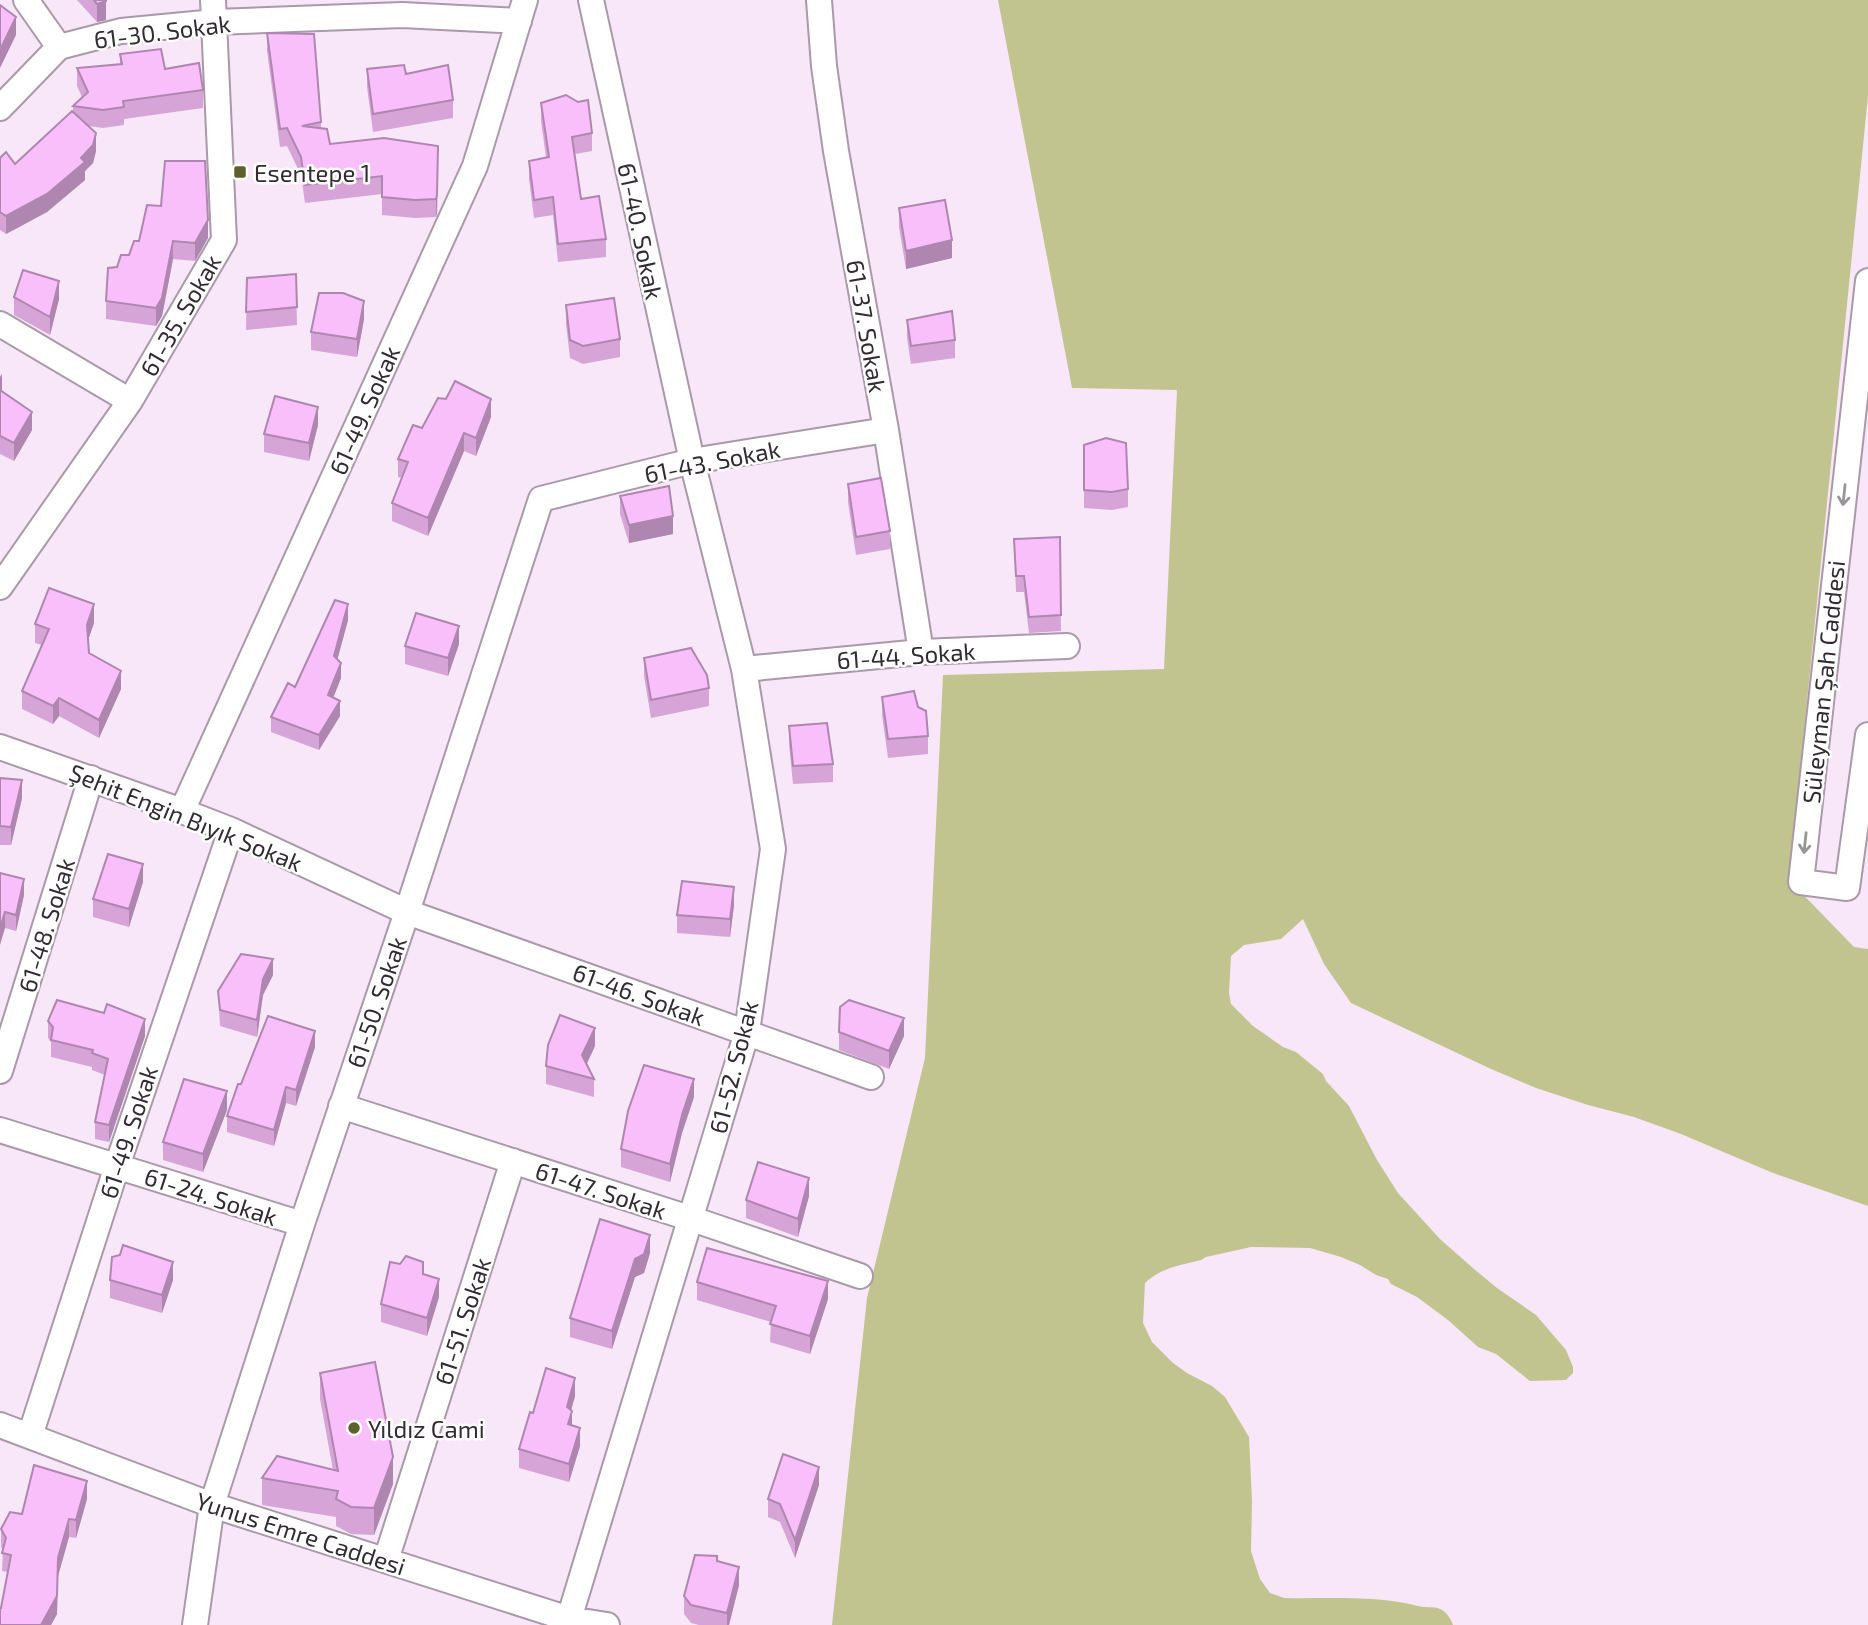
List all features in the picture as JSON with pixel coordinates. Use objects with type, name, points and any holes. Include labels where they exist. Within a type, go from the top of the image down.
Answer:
[{"type":"street","points":[[26,0],[59,47]]},
{"type":"street","name":"61-40. Sokak","points":[[591,0],[692,461]]},
{"type":"street","name":"61-37. Sokak","points":[[819,0],[824,66],[836,151],[886,430],[921,652]]},
{"type":"street","name":"61-30. Sokak","points":[[0,108],[59,47],[214,11],[402,15],[522,10]]},
{"type":"street","name":"61-49. Sokak","points":[[183,811],[475,166],[522,10]]},
{"type":"street","name":"61-35. Sokak","points":[[0,587],[130,401],[224,240],[214,11]]},
{"type":"street","name":"Süleyman Şah Caddesi","points":[[1868,281],[1859,445],[1801,882],[1847,888],[1868,735]]},
{"type":"street","points":[[0,324],[130,401]]},
{"type":"street","name":"61-43. Sokak","points":[[541,499],[692,461],[886,430]]},
{"type":"street","name":"61-52. Sokak","points":[[569,1622],[747,1032],[773,849],[744,669],[692,461]]},
{"type":"street","name":"61-50. Sokak","points":[[195,1625],[212,1505],[541,499]]},
{"type":"street","name":"61-44. Sokak","points":[[744,669],[921,652],[1067,646]]},
{"type":"street","name":"Şehit Engin Bıyık Sokak","points":[[0,747],[231,830],[407,912]]},
{"type":"street","name":"61-48. Sokak","points":[[0,1071],[91,778]]},
{"type":"street","name":"61-49. Sokak","points":[[30,1436],[117,1166],[231,830]]},
{"type":"street","name":"61-46. Sokak","points":[[407,912],[871,1077]]},
{"type":"street","name":"61-47. Sokak","points":[[341,1106],[860,1276]]},
{"type":"street","name":"61-24. Sokak","points":[[0,1129],[302,1224]]},
{"type":"street","name":"61-51. Sokak","points":[[386,1560],[513,1161]]},
{"type":"street","name":"Yunus Emre Caddesi","points":[[0,1425],[212,1505],[569,1622],[607,1625]]},
{"type":"green space","points":[[998,0],[1868,0],[1868,96],[1789,880],[1854,947],[1868,949],[1868,1206],[1773,1173],[1634,1117],[1536,1088],[1351,1003],[1324,964],[1303,919],[1281,939],[1244,945],[1231,956],[1231,1004],[1253,1026],[1283,1047],[1296,1052],[1323,1074],[1349,1106],[1377,1160],[1398,1193],[1440,1239],[1497,1288],[1536,1315],[1566,1350],[1573,1373],[1566,1380],[1530,1381],[1496,1354],[1478,1347],[1448,1320],[1417,1297],[1391,1284],[1388,1279],[1341,1257],[1310,1248],[1251,1247],[1171,1268],[1145,1283],[1143,1323],[1152,1342],[1173,1363],[1225,1397],[1249,1437],[1251,1551],[1260,1579],[1270,1593],[1284,1598],[1368,1599],[1435,1608],[1446,1613],[1453,1625],[832,1625],[867,1298],[925,1058],[943,675],[1164,669],[1177,390],[1072,388]]},
{"type":"building","points":[[0,5],[16,17],[0,50]]},
{"type":"building","points":[[267,33],[314,34],[321,122],[302,126],[327,129],[330,144],[384,138],[438,146],[436,199],[382,197],[382,176],[305,185],[301,157],[287,128],[280,129]]},
{"type":"building","points":[[161,49],[165,69],[199,63],[203,90],[123,101],[124,107],[103,110],[73,106],[88,92],[77,68],[122,64],[120,54]]},
{"type":"building","points":[[404,65],[406,74],[448,65],[453,100],[373,114],[367,69]]},
{"type":"building","points":[[566,95],[578,102],[588,100],[592,133],[572,137],[581,199],[599,196],[606,239],[558,244],[553,197],[534,200],[529,161],[549,157],[541,103]]},
{"type":"building","points":[[72,111],[96,133],[93,145],[81,158],[85,162],[47,194],[6,216],[0,212],[0,158],[6,152],[15,164]]},
{"type":"building","points":[[165,161],[205,161],[208,220],[195,243],[173,241],[162,298],[156,308],[106,301],[108,268],[117,267],[121,255],[129,255],[134,241],[139,241],[147,205],[161,206]]},
{"type":"building","points":[[945,200],[952,240],[906,251],[899,208]]},
{"type":"building","points":[[23,270],[59,281],[50,317],[14,297]]},
{"type":"building","points":[[296,274],[297,307],[246,312],[247,278]]},
{"type":"building","points":[[319,293],[343,293],[364,301],[357,339],[311,332]]},
{"type":"building","points":[[614,298],[620,339],[583,346],[570,340],[566,305]]},
{"type":"building","points":[[952,311],[955,340],[911,346],[907,320]]},
{"type":"building","points":[[455,381],[491,399],[476,438],[464,433],[428,518],[392,503],[408,462],[398,459],[413,425],[422,428],[438,398],[446,399]]},
{"type":"building","points":[[0,390],[32,412],[14,443],[0,436]]},
{"type":"building","points":[[275,396],[318,407],[309,443],[264,434]]},
{"type":"building","points":[[1106,438],[1126,443],[1128,489],[1112,492],[1084,490],[1084,445]]},
{"type":"building","points":[[881,478],[890,531],[856,537],[848,484]]},
{"type":"building","points":[[669,486],[673,516],[629,525],[620,496]]},
{"type":"building","points":[[1060,537],[1061,615],[1029,617],[1024,576],[1016,576],[1014,539]]},
{"type":"building","points":[[49,588],[94,604],[87,625],[89,653],[121,671],[99,720],[59,698],[53,706],[22,691],[49,629],[35,624]]},
{"type":"building","points":[[335,600],[348,604],[334,656],[341,663],[328,695],[340,701],[319,735],[271,717],[288,683],[295,687]]},
{"type":"building","points":[[416,613],[459,626],[448,658],[405,646]]},
{"type":"building","points":[[691,648],[707,675],[709,688],[651,700],[644,658]]},
{"type":"building","points":[[914,691],[918,707],[926,711],[928,736],[888,739],[882,697]]},
{"type":"building","points":[[827,723],[833,764],[793,766],[789,726]]},
{"type":"building","points":[[0,778],[22,780],[11,827],[0,826]]},
{"type":"building","points":[[108,854],[143,864],[129,909],[93,899]]},
{"type":"building","points":[[0,873],[24,879],[16,915],[5,912],[0,928]]},
{"type":"building","points":[[682,881],[734,887],[730,919],[677,915]]},
{"type":"building","points":[[241,954],[273,959],[263,979],[257,1020],[220,1010],[218,991]]},
{"type":"building","points":[[57,1000],[104,1013],[107,1004],[145,1019],[109,1125],[95,1122],[108,1059],[92,1053],[93,1050],[51,1040],[53,1027],[48,1021]]},
{"type":"building","points":[[849,1000],[904,1018],[889,1051],[839,1032],[840,1007]]},
{"type":"building","points":[[560,1015],[595,1028],[582,1055],[594,1079],[546,1066],[548,1045]]},
{"type":"building","points":[[268,1016],[315,1031],[296,1090],[286,1087],[274,1130],[227,1116]]},
{"type":"building","points":[[644,1065],[694,1079],[670,1164],[621,1149],[628,1111]]},
{"type":"building","points":[[184,1079],[227,1091],[203,1154],[163,1142]]},
{"type":"building","points":[[758,1162],[809,1178],[798,1219],[746,1200]]},
{"type":"building","points":[[600,1219],[650,1235],[644,1254],[635,1259],[612,1331],[570,1318]]},
{"type":"building","points":[[123,1245],[173,1262],[162,1295],[110,1280],[112,1257],[120,1255]]},
{"type":"building","points":[[707,1248],[828,1281],[810,1336],[770,1324],[776,1306],[697,1282]]},
{"type":"building","points":[[406,1256],[423,1262],[423,1274],[439,1279],[427,1318],[381,1304],[390,1262],[400,1264]]},
{"type":"building","points":[[375,1362],[393,1457],[374,1508],[351,1507],[336,1499],[338,1491],[262,1478],[277,1456],[338,1471],[320,1373]]},
{"type":"building","points":[[546,1368],[575,1378],[567,1407],[572,1411],[568,1424],[580,1428],[569,1464],[519,1449]]},
{"type":"building","points":[[783,1454],[819,1467],[795,1540],[780,1504],[768,1499]]},
{"type":"building","points":[[34,1465],[87,1481],[76,1520],[69,1519],[58,1558],[57,1596],[41,1625],[0,1625],[0,1608],[11,1555],[2,1553],[6,1538],[1,1529],[10,1512],[22,1514]]},
{"type":"building","points":[[695,1555],[717,1556],[717,1561],[739,1567],[727,1613],[691,1605],[684,1596]]},
{"type":"place","name":"Esentepe 1","points":[[240,172]]},
{"type":"place","name":"Yıldız Cami","points":[[354,1428]]}]
